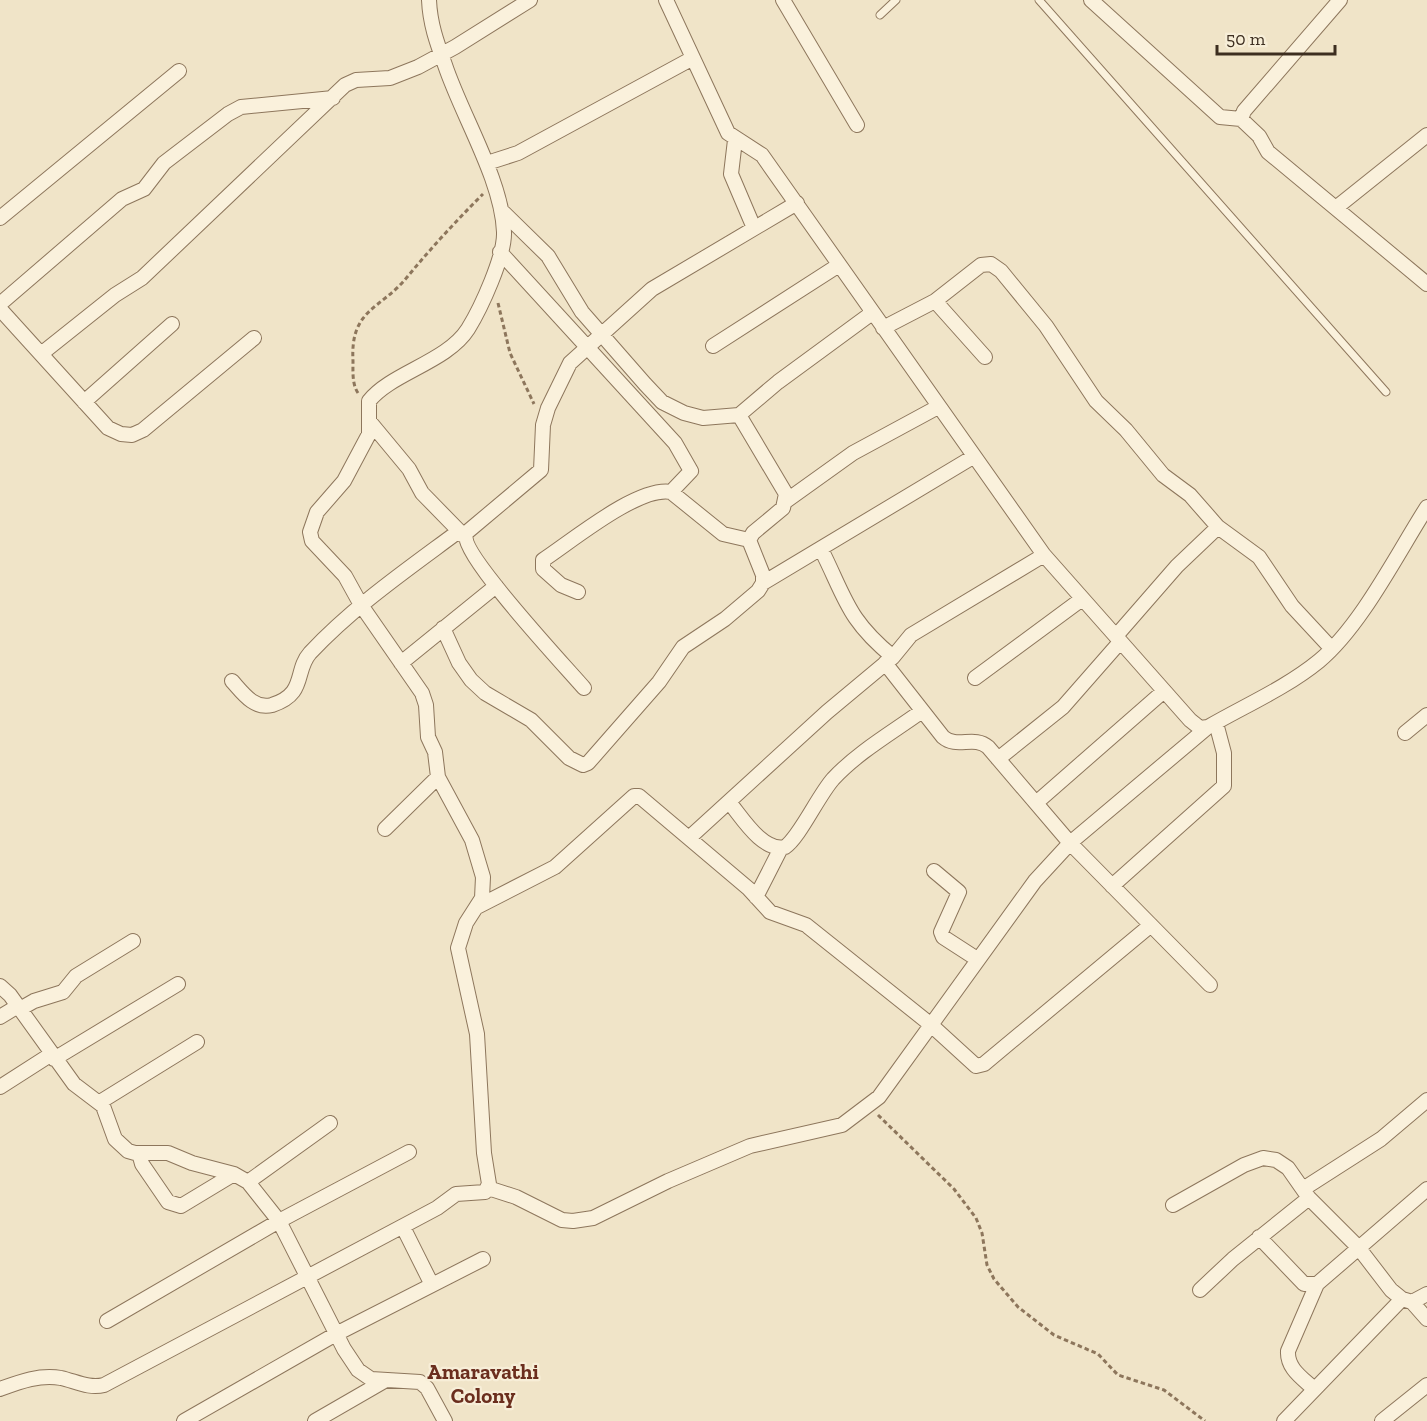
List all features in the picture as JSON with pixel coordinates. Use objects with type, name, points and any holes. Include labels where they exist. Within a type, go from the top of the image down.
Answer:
[{"type":"street","points":[[0,1389],[35,1378],[52,1377],[92,1386],[104,1385],[308,1279],[437,1208],[456,1194],[485,1192],[488,1188],[477,1034],[458,948],[466,923],[484,889],[481,864],[472,840],[438,777],[435,752],[428,737],[425,699],[361,605],[345,576],[312,541],[310,532],[317,512],[344,481],[369,434],[369,401],[460,339],[468,329],[500,252],[504,234],[502,211],[487,163],[455,95],[430,22],[429,0]]},
{"type":"street","points":[[40,354],[115,295],[142,278],[333,98],[356,80],[390,78],[441,54],[530,0]]},
{"type":"street","points":[[666,0],[728,133],[735,140],[762,155],[1044,555],[1190,720],[1200,728],[1212,725]]},
{"type":"street","points":[[783,0],[857,125]]},
{"type":"street","points":[[1091,0],[1220,117],[1241,119],[1259,136],[1268,152],[1338,207],[1427,284]]},
{"type":"street","points":[[1241,119],[1244,111],[1340,0]]},
{"type":"street","points":[[487,163],[518,153],[693,58]]},
{"type":"street","points":[[0,218],[179,71]]},
{"type":"street","points":[[0,304],[122,199],[144,189],[160,167],[228,114],[258,103],[333,98]]},
{"type":"street","points":[[1338,207],[1427,135]]},
{"type":"street","points":[[735,140],[731,174],[754,228]]},
{"type":"street","points":[[232,681],[256,704],[265,706],[282,701],[299,684],[310,653],[361,605],[462,534],[541,470],[543,425],[558,384],[570,363],[587,346],[652,289],[797,203]]},
{"type":"street","points":[[502,211],[548,256],[582,312],[662,402],[684,413],[703,418],[739,415],[778,382],[873,313]]},
{"type":"street","points":[[500,252],[651,414],[690,465],[688,477],[671,492]]},
{"type":"street","points":[[883,328],[935,301],[981,265],[991,264],[1001,271],[1046,326],[1096,401],[1126,430],[1163,475],[1190,495],[1218,527],[1259,557],[1292,606],[1331,648]]},
{"type":"street","points":[[713,346],[839,265]]},
{"type":"street","points":[[935,301],[984,357]]},
{"type":"street","points":[[0,309],[108,428],[121,434],[132,435],[159,418],[254,339]]},
{"type":"street","points":[[84,402],[172,324]]},
{"type":"street","points":[[786,501],[853,453],[938,407]]},
{"type":"street","points":[[739,415],[786,494],[783,508],[753,533],[749,540]]},
{"type":"street","points":[[370,422],[409,469],[422,493],[462,534],[469,551],[496,586],[584,688]]},
{"type":"street","points":[[443,628],[459,663],[471,680],[485,693],[531,720],[569,758],[583,765],[659,682],[683,647],[725,619],[758,591],[764,583],[973,457]]},
{"type":"street","points":[[578,592],[551,578],[543,569],[543,560],[634,499],[660,491],[671,492],[723,534],[749,540]]},
{"type":"street","points":[[488,1188],[516,1197],[562,1220],[593,1218],[750,1146],[784,1136],[836,1128],[870,1104],[879,1097],[1035,881],[1070,843],[1212,725],[1301,674],[1331,648],[1356,619],[1427,507]]},
{"type":"street","points":[[998,759],[1063,707],[1177,566],[1218,527]]},
{"type":"street","points":[[749,540],[764,583]]},
{"type":"street","points":[[821,549],[848,610],[889,660],[922,711],[948,741],[979,741],[998,759],[1070,843],[1210,985]]},
{"type":"street","points":[[689,838],[827,712],[889,660],[911,636],[1044,555]]},
{"type":"street","points":[[401,663],[496,586]]},
{"type":"street","points":[[975,678],[1082,599]]},
{"type":"street","points":[[1036,803],[1164,691]]},
{"type":"street","points":[[756,897],[781,848],[796,837],[817,798],[842,770],[922,711]]},
{"type":"street","points":[[1405,733],[1427,715]]},
{"type":"street","points":[[1112,886],[1224,786],[1224,753],[1212,725]]},
{"type":"street","points":[[385,829],[438,777]]},
{"type":"street","points":[[476,907],[555,867],[634,796],[644,799],[756,897],[770,912],[806,925],[930,1024],[976,1066],[984,1064],[1151,925]]},
{"type":"street","points":[[729,801],[750,828],[773,846],[781,848]]},
{"type":"street","points":[[934,871],[960,892],[941,932],[943,937],[978,959]]},
{"type":"street","points":[[0,1017],[34,1000],[63,992],[76,976],[133,940]]},
{"type":"street","points":[[0,1087],[178,984]]},
{"type":"street","points":[[0,986],[19,1007],[52,1057],[79,1090],[100,1102],[107,1112],[116,1139],[128,1151],[168,1153],[192,1163],[234,1174],[249,1182],[279,1221],[336,1334],[358,1370],[371,1379],[420,1382],[427,1388],[445,1421]]},
{"type":"street","points":[[100,1102],[197,1041]]},
{"type":"street","points":[[1200,1290],[1306,1194],[1381,1139],[1427,1100]]},
{"type":"street","points":[[249,1182],[330,1123]]},
{"type":"street","points":[[107,1321],[279,1221],[409,1152]]},
{"type":"street","points":[[139,1153],[142,1164],[168,1202],[174,1206],[181,1206],[234,1174]]},
{"type":"street","points":[[1173,1205],[1244,1165],[1263,1158],[1275,1160],[1288,1168],[1306,1194],[1358,1247],[1391,1290],[1407,1300],[1427,1319]]},
{"type":"street","points":[[1313,1388],[1287,1360],[1288,1350],[1317,1284],[1427,1189]]},
{"type":"street","points":[[402,1227],[432,1285]]},
{"type":"street","points":[[1259,1237],[1304,1284],[1317,1284]]},
{"type":"street","points":[[184,1421],[336,1334],[483,1259]]},
{"type":"street","points":[[1284,1421],[1313,1388],[1407,1300],[1427,1294]]},
{"type":"street","points":[[315,1421],[388,1379]]},
{"type":"street","points":[[1382,1421],[1427,1385]]},
{"type":"lane","points":[[880,15],[896,0]]},
{"type":"lane","points":[[1039,0],[1386,392]]},
{"type":"path","points":[[369,401],[361,396],[354,382],[352,348],[357,327],[367,311],[402,282],[442,233],[493,184]]},
{"type":"path","points":[[491,277],[510,353],[543,425]]},
{"type":"path","points":[[870,1104],[885,1123],[954,1189],[976,1218],[982,1233],[987,1265],[994,1279],[1017,1307],[1035,1323],[1054,1335],[1098,1354],[1118,1375],[1164,1390],[1205,1421]]},
{"type":"district","name":"Amaravathi Colony","points":[[483,1383]]}]
